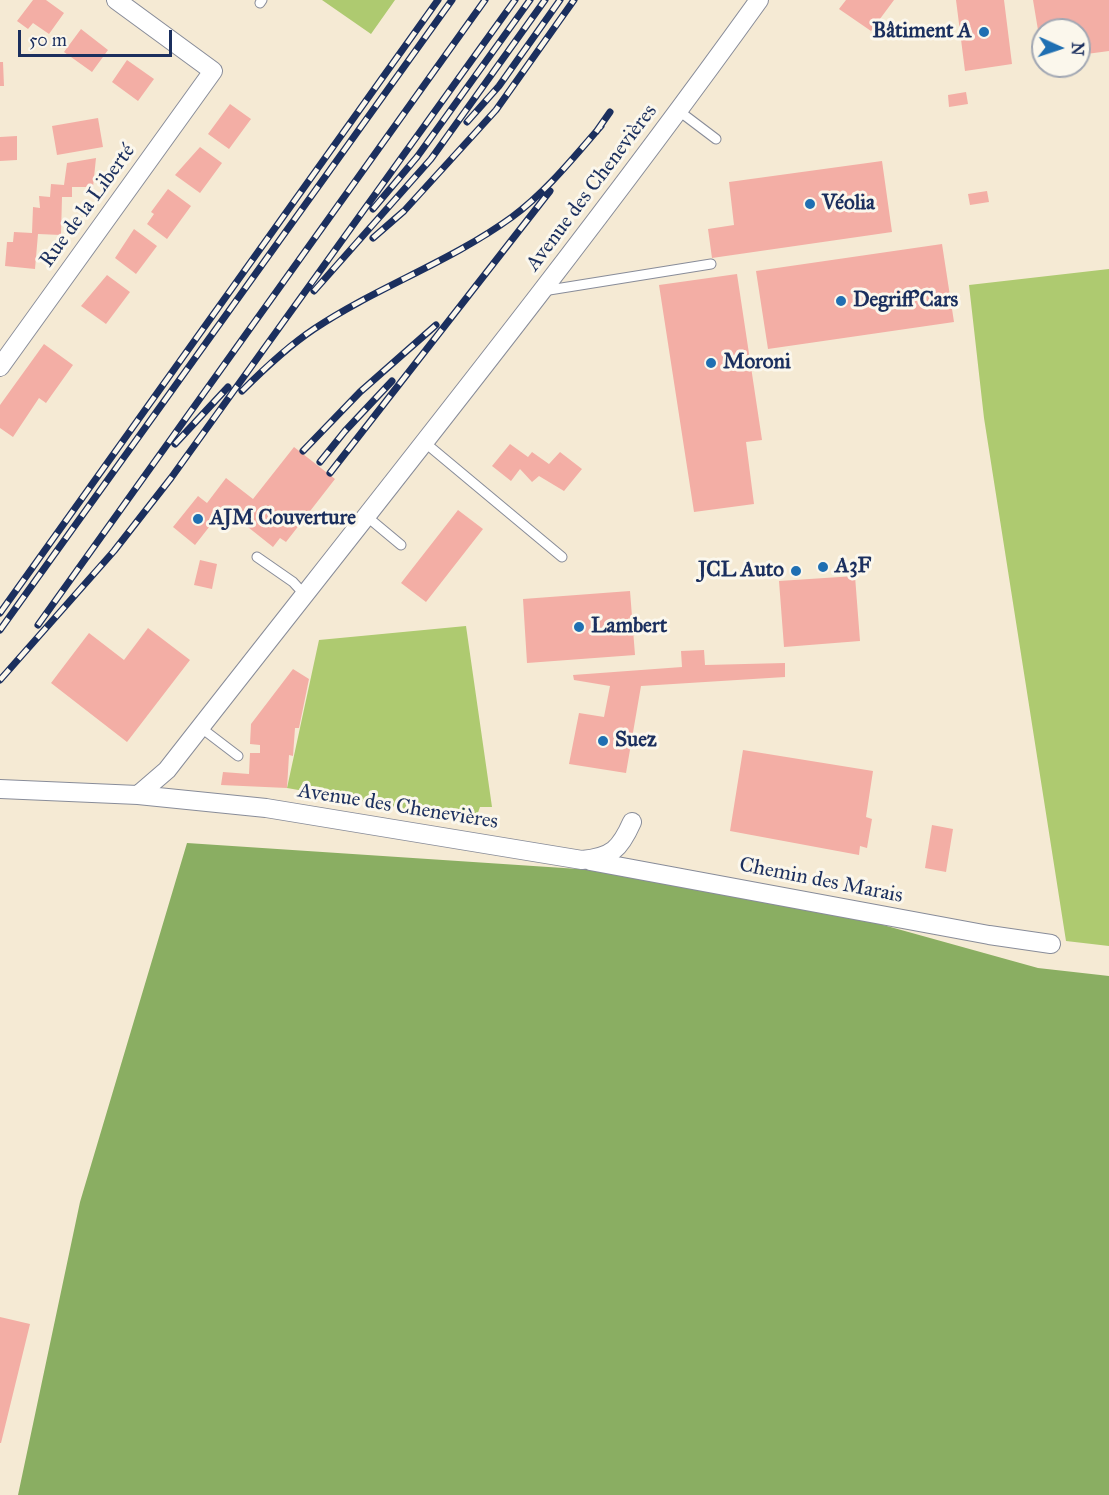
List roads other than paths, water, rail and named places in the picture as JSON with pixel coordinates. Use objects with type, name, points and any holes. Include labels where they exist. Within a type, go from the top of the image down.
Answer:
[{"type":"street","name":"Rue de la Liberté","points":[[0,368],[213,70],[116,0]]},
{"type":"street","name":"Avenue des Chenevières","points":[[138,795],[167,770],[541,292],[679,111],[759,0]]},
{"type":"street","name":"Avenue des Chenevières","points":[[0,789],[138,795],[266,808],[582,860],[602,858],[614,851],[632,822]]},
{"type":"street","name":"Chemin des Marais","points":[[582,860],[989,935],[1051,944]]},
{"type":"lane","name":"Avenue des Chenevières","points":[[679,111],[716,139]]},
{"type":"lane","name":"Avenue des Chenevières","points":[[541,292],[711,264]]},
{"type":"lane","points":[[423,441],[562,557]]},
{"type":"lane","points":[[365,515],[401,545]]},
{"type":"lane","points":[[257,557],[293,582],[304,594]]},
{"type":"lane","points":[[200,727],[238,756]]},
{"type":"railway","points":[[0,613],[438,0]]},
{"type":"railway","points":[[0,630],[452,0]]},
{"type":"railway","points":[[38,625],[485,0]]},
{"type":"railway","points":[[0,680],[114,551],[171,478],[515,0]]},
{"type":"railway","points":[[373,209],[417,157],[530,0]]},
{"type":"railway","points":[[314,291],[431,159],[545,0]]},
{"type":"railway","points":[[467,122],[499,86],[560,0]]},
{"type":"railway","points":[[373,238],[404,211],[496,110],[574,0]]},
{"type":"railway","points":[[596,132],[610,112]]},
{"type":"railway","points":[[242,391],[276,358],[314,329],[363,300],[464,248],[512,217],[548,185],[601,126]]},
{"type":"railway","points":[[330,473],[550,191]]},
{"type":"railway","points":[[303,451],[360,392],[436,325]]},
{"type":"railway","points":[[320,462],[345,431],[392,381]]},
{"type":"railway","points":[[175,444],[228,387]]},
{"type":"place","name":"Bâtiment A","points":[[984,32]]},
{"type":"place","name":"Véolia","points":[[810,204]]},
{"type":"place","name":"Degriff'Cars","points":[[841,301]]},
{"type":"place","name":"Moroni","points":[[711,363]]},
{"type":"place","name":"AJM Couverture","points":[[198,519]]},
{"type":"place","name":"A3F","points":[[823,567]]},
{"type":"place","name":"JCL Auto","points":[[796,571]]},
{"type":"place","name":"Lambert","points":[[579,627]]},
{"type":"place","name":"Suez","points":[[603,741]]}]
